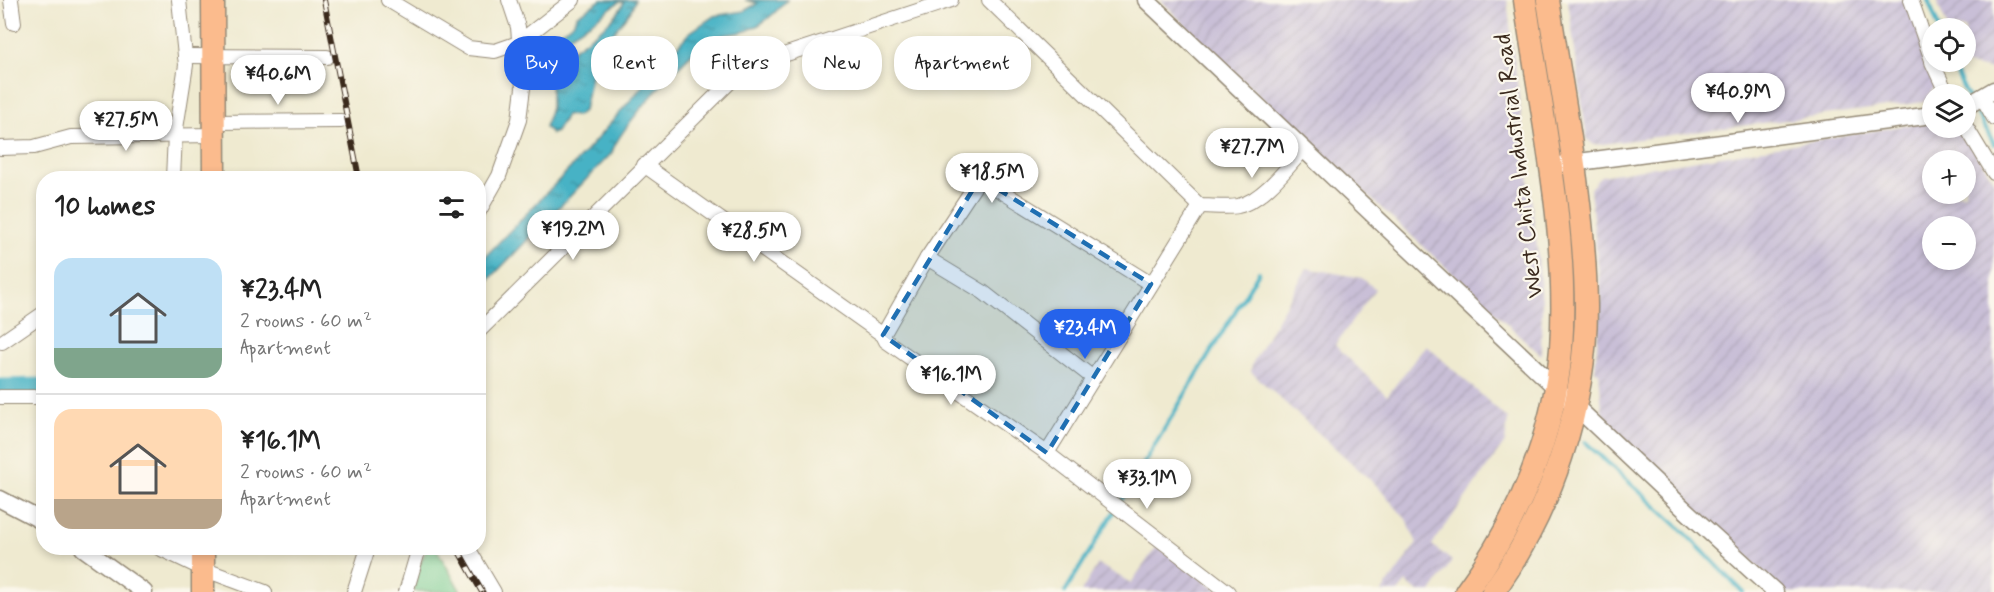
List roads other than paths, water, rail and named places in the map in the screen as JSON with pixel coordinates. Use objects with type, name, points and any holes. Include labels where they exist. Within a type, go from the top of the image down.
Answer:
[{"type":"highway","points":[[213,0],[214,171]]},
{"type":"highway","name":"West Chita Industrial Road","points":[[1493,592],[1532,529],[1559,463],[1575,405],[1586,309],[1584,262],[1525,0]]},
{"type":"highway","name":"West Chita Industrial Road","points":[[1466,592],[1512,522],[1537,461],[1555,387],[1560,350],[1562,296],[1561,165],[1548,0]]},
{"type":"highway","points":[[203,558],[204,592]]},
{"type":"street","points":[[11,0],[14,23]]},
{"type":"street","points":[[173,171],[175,135],[185,56],[179,0]]},
{"type":"street","points":[[388,0],[468,48],[495,51],[504,48]]},
{"type":"street","points":[[509,0],[518,27],[518,36]]},
{"type":"street","points":[[527,36],[573,0]]},
{"type":"street","points":[[486,324],[744,68],[951,0]]},
{"type":"street","points":[[989,0],[1200,206],[1239,206],[1251,200],[1275,181],[1303,150]]},
{"type":"street","points":[[1146,0],[1775,592]]},
{"type":"street","points":[[1911,0],[1922,32]]},
{"type":"street","points":[[185,56],[327,57]]},
{"type":"street","points":[[486,199],[499,176],[519,120],[523,90]]},
{"type":"street","points":[[1988,94],[1994,118]]},
{"type":"street","points":[[1561,165],[1922,116]]},
{"type":"street","points":[[0,148],[34,147],[71,137],[175,135],[215,129],[341,121]]},
{"type":"street","points":[[1973,138],[1994,173]]},
{"type":"street","points":[[644,165],[883,335],[886,341],[1047,453],[1228,592]]},
{"type":"street","points":[[883,335],[927,258],[980,178],[1151,284]]},
{"type":"street","points":[[1047,453],[1200,206]]},
{"type":"street","points":[[927,258],[983,292],[1093,378]]},
{"type":"street","points":[[2,342],[36,319]]},
{"type":"street","points":[[0,397],[36,397]]},
{"type":"street","points":[[2,496],[36,517]]},
{"type":"street","points":[[93,555],[144,592]]},
{"type":"street","points":[[354,592],[366,555]]},
{"type":"street","points":[[407,592],[418,555]]},
{"type":"street","points":[[472,555],[494,592]]},
{"type":"street","points":[[203,558],[265,592]]},
{"type":"water","points":[[601,0],[635,0],[631,10],[611,36],[591,36],[614,17],[624,2],[619,2],[569,36],[556,36],[574,22],[576,16]]},
{"type":"water","points":[[745,0],[787,0],[761,24],[749,30],[721,36],[690,36],[690,56],[678,68],[678,46],[689,33],[714,16],[744,11],[758,3]]},
{"type":"water","points":[[591,36],[591,76],[584,110],[577,116],[566,115],[556,132],[552,134],[545,127],[551,107],[551,90],[579,90],[579,45]]},
{"type":"water","points":[[639,90],[658,90],[626,128],[612,153],[486,283],[486,256],[581,157]]},
{"type":"waterway","points":[[1928,0],[1935,18]]},
{"type":"waterway","points":[[1956,72],[1962,84]]},
{"type":"waterway","points":[[1976,112],[1994,144]]},
{"type":"waterway","points":[[1119,504],[1259,272]]},
{"type":"waterway","points":[[0,389],[36,388]]},
{"type":"waterway","points":[[1585,442],[1684,532],[1743,592]]},
{"type":"waterway","points":[[1065,592],[1115,510]]},
{"type":"railway","points":[[324,0],[358,171]]},
{"type":"railway","points":[[461,555],[482,592]]}]
